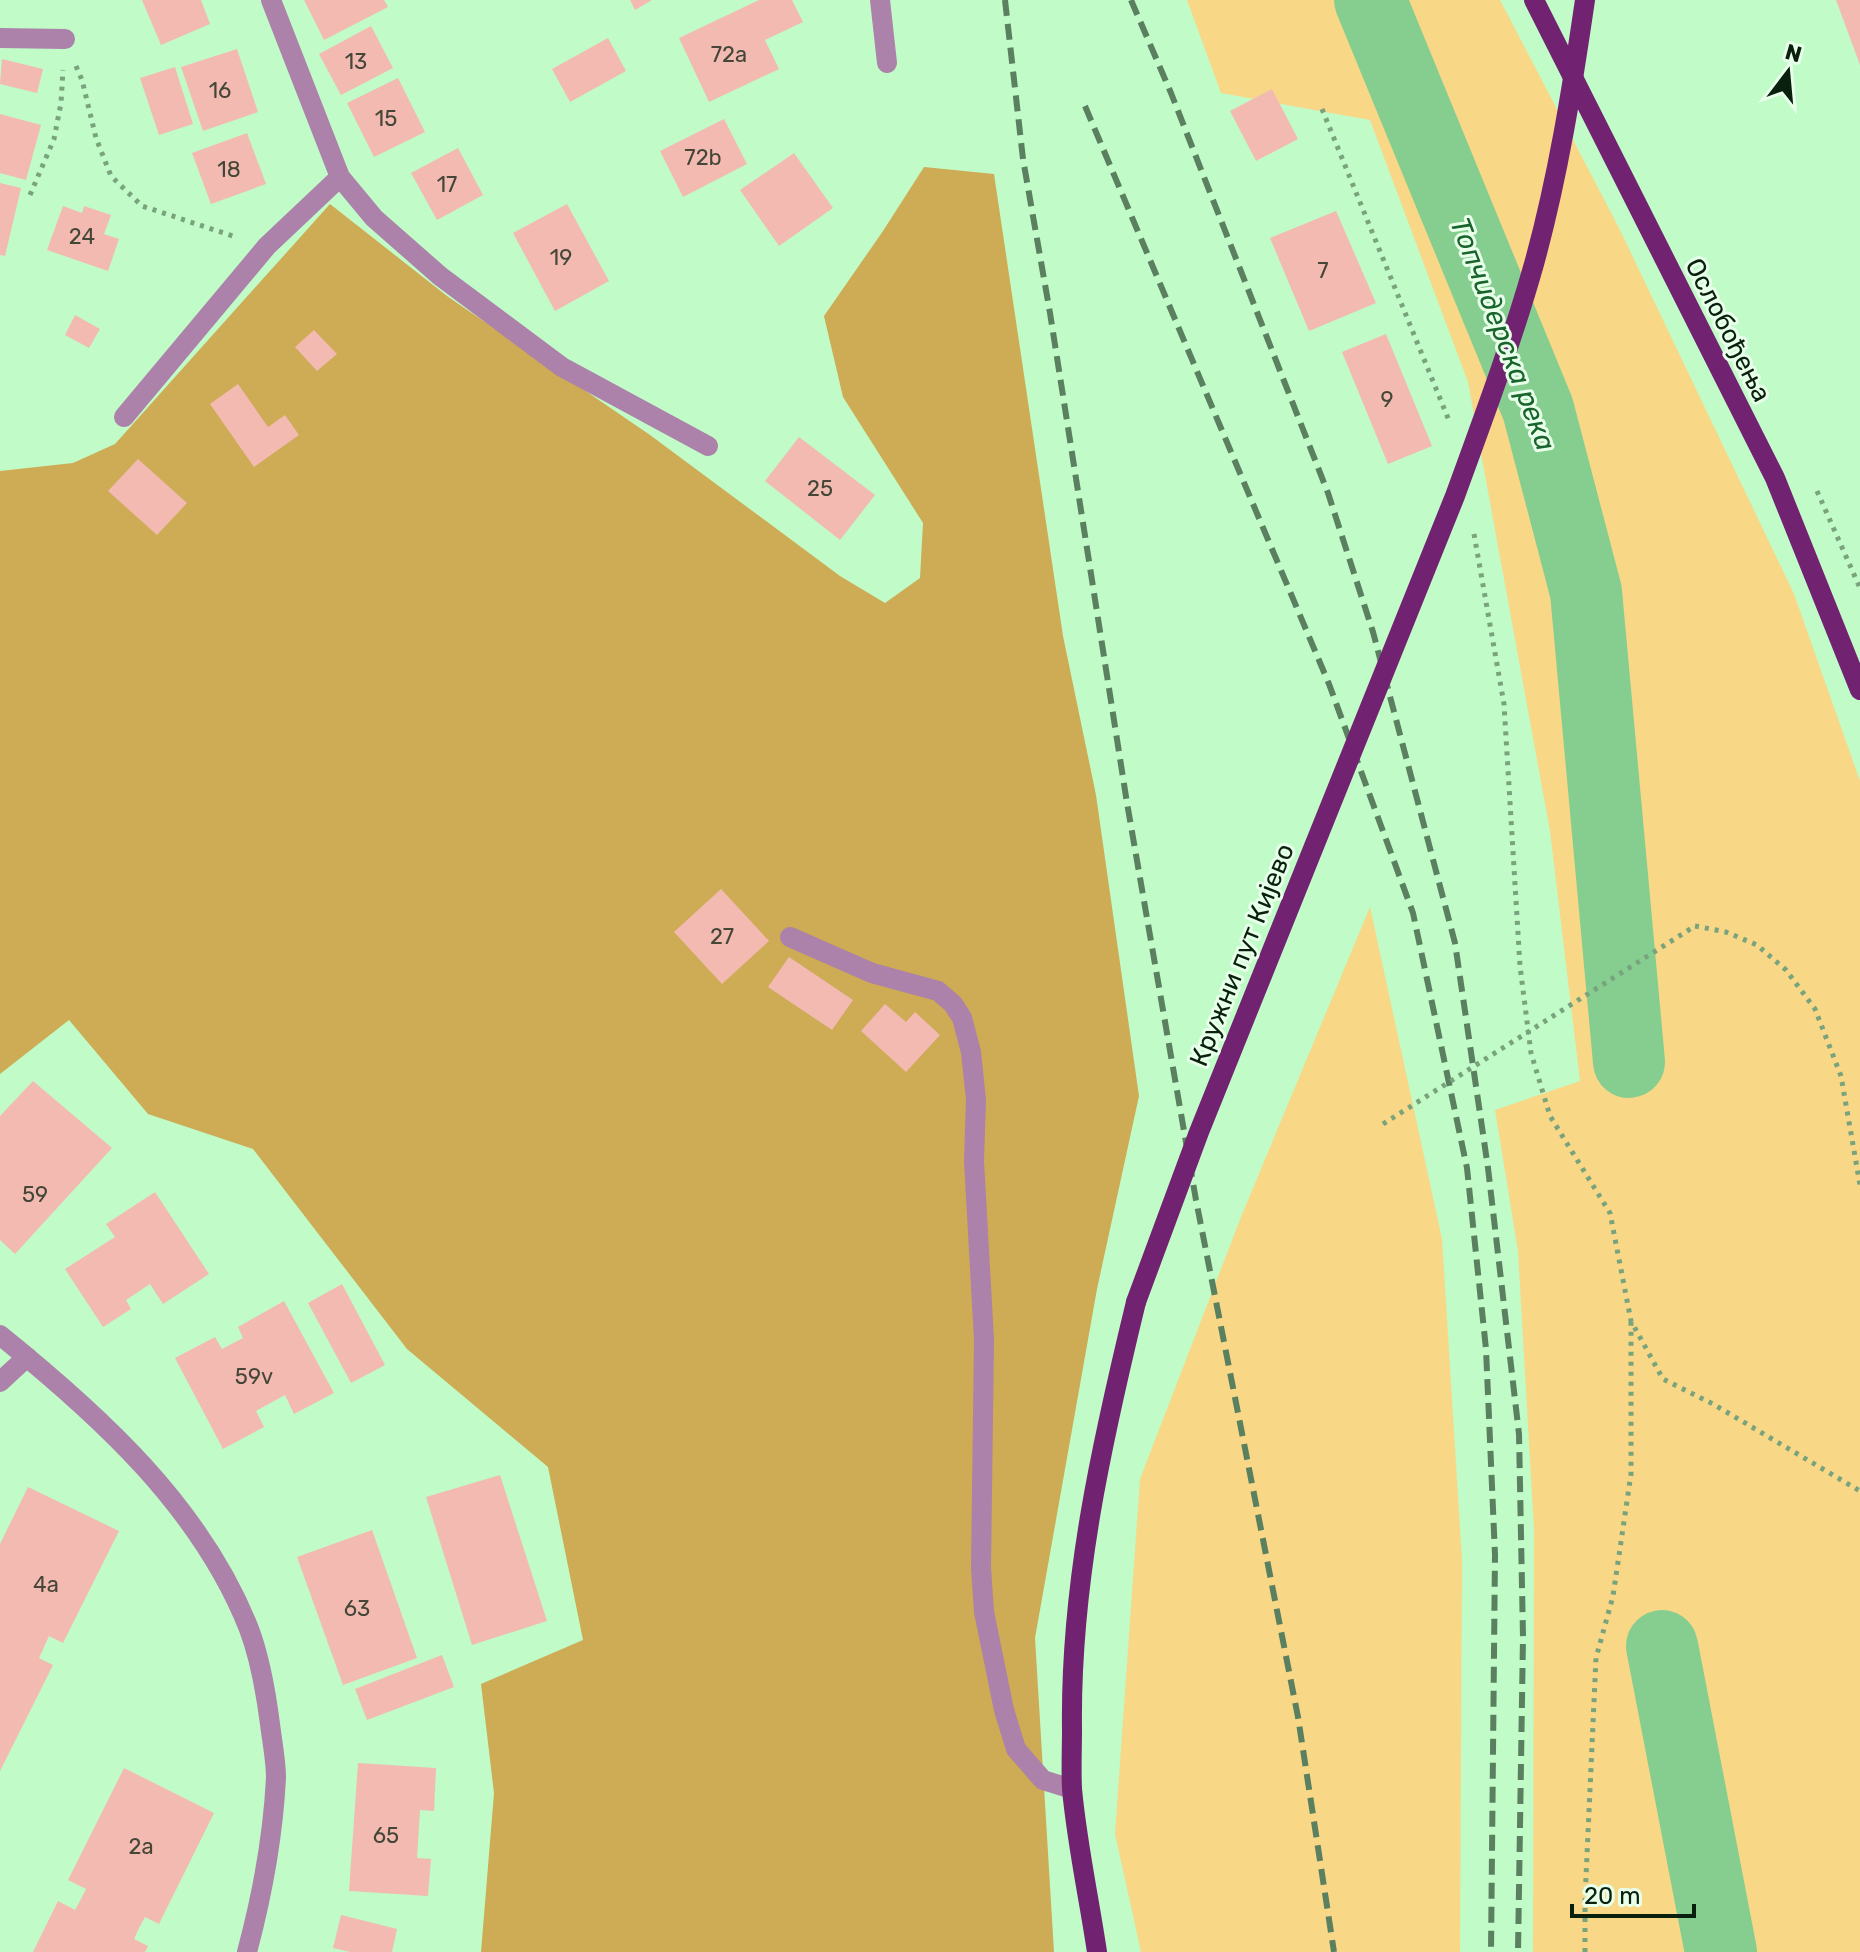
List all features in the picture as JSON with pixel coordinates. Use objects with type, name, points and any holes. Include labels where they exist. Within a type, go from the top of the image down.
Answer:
[{"type":"main road","name":"Ослобођења","points":[[1534,0],[1775,478],[1860,690]]},
{"type":"main road","name":"Кружни пут Кијево","points":[[1097,1952],[1072,1789],[1071,1689],[1084,1552],[1136,1302],[1199,1132],[1455,496],[1490,397],[1534,264],[1565,130],[1585,0]]},
{"type":"street","points":[[271,0],[340,177],[374,218],[429,267],[562,367],[708,446]]},
{"type":"street","points":[[880,0],[887,63]]},
{"type":"street","points":[[0,38],[65,39]]},
{"type":"street","points":[[124,417],[267,246],[340,177]]},
{"type":"street","points":[[790,937],[872,973],[938,991],[953,1004],[968,1036],[976,1100],[974,1161],[984,1340],[981,1568],[984,1612],[1004,1710],[1016,1749],[1043,1780],[1072,1789]]},
{"type":"street","points":[[0,1335],[158,1481],[194,1526],[219,1567],[250,1630],[267,1704],[276,1776],[268,1849],[247,1952]]},
{"type":"street","points":[[0,1382],[27,1357]]},
{"type":"path","points":[[30,195],[54,139],[64,64]]},
{"type":"path","points":[[82,80],[96,138],[111,176],[142,206],[267,246]]},
{"type":"path","points":[[1322,109],[1453,432]]},
{"type":"path","points":[[1472,523],[1504,704],[1520,966],[1531,1053],[1550,1116],[1610,1213],[1631,1321],[1631,1474],[1613,1596],[1596,1658],[1585,1952]]},
{"type":"path","points":[[1383,1124],[1695,926],[1726,932],[1757,945],[1786,970],[1815,1009],[1841,1076],[1860,1185]]},
{"type":"path","points":[[1631,1321],[1663,1379],[1713,1404],[1860,1491]]},
{"type":"shaded area","points":[[1187,0],[1500,0],[1619,228],[1794,594],[1860,781],[1860,1952],[1533,1952],[1534,1530],[1518,1251],[1495,1110],[1580,1081],[1550,831],[1468,382],[1370,120],[1221,93]]},
{"type":"shaded area","points":[[924,167],[994,174],[1063,636],[1096,795],[1139,1096],[1097,1289],[1035,1638],[1054,1952],[481,1952],[494,1793],[481,1684],[583,1640],[548,1467],[407,1349],[253,1149],[148,1114],[69,1020],[0,1074],[0,471],[73,463],[115,444],[330,204],[447,296],[650,435],[840,576],[885,603],[920,578],[923,523],[843,397],[824,316]]},
{"type":"shaded area","points":[[1370,907],[1442,1239],[1462,1560],[1460,1952],[1141,1952],[1115,1834],[1140,1479],[1241,1217]]},
{"type":"building","points":[[142,0],[201,0],[210,24],[161,45]]},
{"type":"building","points":[[304,0],[384,0],[388,7],[324,40]]},
{"type":"building","points":[[630,0],[652,0],[635,10]]},
{"type":"building","points":[[759,0],[792,0],[803,22],[765,40],[779,69],[709,102],[679,38]]},
{"type":"building","points":[[1836,0],[1860,0],[1860,65]]},
{"type":"building","points":[[371,26],[393,68],[341,95],[319,54]]},
{"type":"building","points":[[608,38],[626,71],[570,102],[552,69]]},
{"type":"building","points":[[237,49],[258,112],[203,131],[181,67]]},
{"type":"building","points":[[2,59],[43,69],[37,93],[0,84]]},
{"type":"building","points":[[175,67],[193,124],[159,135],[140,78]]},
{"type":"building","points":[[398,78],[425,132],[374,157],[347,103]]},
{"type":"building","points":[[1272,89],[1298,139],[1256,161],[1230,111]]},
{"type":"building","points":[[0,114],[41,125],[26,180],[0,173]]},
{"type":"building","points":[[724,119],[747,164],[683,197],[660,151]]},
{"type":"building","points":[[247,133],[266,184],[211,204],[192,153]]},
{"type":"building","points":[[458,148],[483,195],[437,220],[411,173]]},
{"type":"building","points":[[794,153],[833,208],[779,246],[740,190]]},
{"type":"building","points":[[0,183],[21,188],[5,256],[0,255]]},
{"type":"building","points":[[567,204],[609,281],[555,311],[513,233]]},
{"type":"building","points":[[63,206],[82,213],[84,206],[111,215],[104,234],[119,239],[108,271],[47,250]]},
{"type":"building","points":[[1336,211],[1376,303],[1309,331],[1270,238]]},
{"type":"building","points":[[75,315],[100,329],[89,348],[65,335]]},
{"type":"building","points":[[314,330],[337,354],[317,371],[295,347]]},
{"type":"building","points":[[1386,334],[1432,446],[1388,464],[1342,352]]},
{"type":"building","points":[[238,384],[268,427],[285,415],[299,435],[254,467],[210,404]]},
{"type":"building","points":[[799,437],[875,495],[840,540],[765,481]]},
{"type":"building","points":[[138,459],[187,503],[157,535],[108,491]]},
{"type":"building","points":[[721,889],[769,941],[722,984],[674,932]]},
{"type":"building","points":[[789,957],[853,1000],[832,1030],[768,987]]},
{"type":"building","points":[[885,1004],[906,1022],[915,1012],[940,1035],[906,1072],[861,1031]]},
{"type":"building","points":[[33,1081],[112,1148],[15,1254],[0,1240],[0,1116]]},
{"type":"building","points":[[155,1192],[209,1274],[163,1304],[150,1284],[126,1300],[131,1309],[103,1327],[65,1269],[115,1237],[106,1224]]},
{"type":"building","points":[[342,1284],[385,1365],[351,1383],[308,1303]]},
{"type":"building","points":[[284,1301],[334,1393],[294,1414],[285,1395],[256,1411],[264,1427],[223,1449],[175,1358],[215,1337],[222,1349],[243,1338],[238,1327]]},
{"type":"building","points":[[500,1475],[547,1621],[472,1645],[426,1497]]},
{"type":"building","points":[[28,1487],[119,1531],[63,1643],[49,1636],[39,1658],[53,1665],[0,1771],[0,1544]]},
{"type":"building","points":[[372,1530],[417,1658],[343,1685],[297,1557]]},
{"type":"building","points":[[442,1655],[454,1687],[367,1720],[355,1689]]},
{"type":"building","points":[[358,1763],[436,1768],[434,1811],[420,1810],[417,1858],[431,1859],[428,1896],[349,1891]]},
{"type":"building","points":[[124,1768],[214,1813],[159,1924],[145,1917],[139,1928],[134,1939],[148,1946],[145,1952],[33,1952],[58,1901],[75,1910],[86,1889],[68,1880]]},
{"type":"building","points":[[341,1915],[397,1929],[392,1952],[350,1952],[333,1948]]},
{"type":"waterway","name":"Топчидерска река","points":[[1370,0],[1538,409],[1586,592],[1629,1062]]},
{"type":"waterway","name":"Топчидерска река","points":[[1662,1646],[1721,1952]]},
{"type":"railway","points":[[1005,0],[1023,159],[1127,803],[1196,1200],[1298,1717],[1334,1952]]},
{"type":"railway","points":[[1131,0],[1171,93],[1328,493],[1373,632],[1455,943],[1488,1168],[1519,1434],[1523,1637],[1518,1952]]},
{"type":"railway","points":[[1085,106],[1329,684],[1413,913],[1467,1168],[1486,1349],[1495,1555],[1491,1952]]}]
